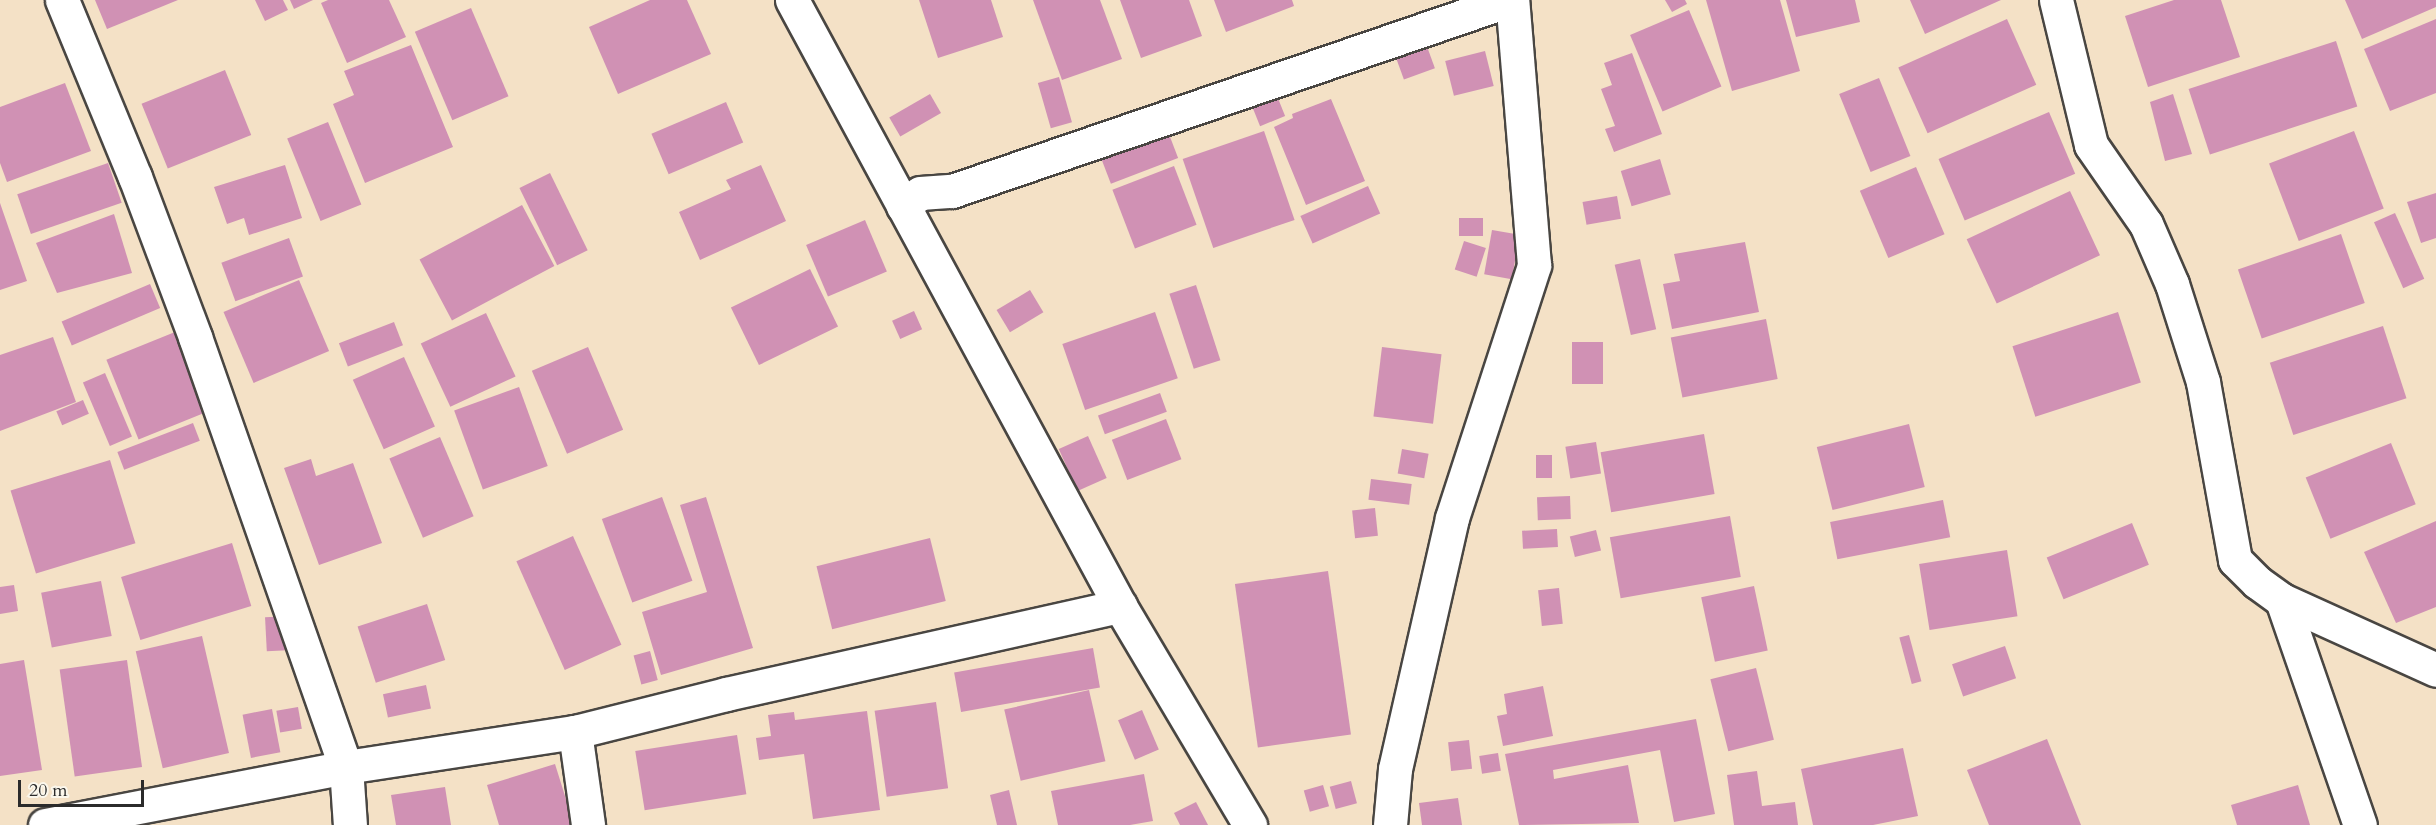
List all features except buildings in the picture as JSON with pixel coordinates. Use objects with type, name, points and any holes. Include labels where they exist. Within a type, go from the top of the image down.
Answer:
[{"type":"street","points":[[62,0],[135,177],[195,337],[346,767],[350,825]]},
{"type":"street","points":[[792,0],[1120,606],[1250,825]]},
{"type":"street","points":[[903,206],[920,193],[952,191],[1511,0],[1534,265],[1452,518],[1395,769],[1390,825]]},
{"type":"street","points":[[2056,0],[2091,145],[2146,224],[2172,284],[2203,382],[2235,560],[2258,582],[2282,600],[2436,670]]},
{"type":"street","points":[[2282,600],[2360,825]]},
{"type":"street","points":[[45,825],[346,767],[574,732],[726,694],[1120,606]]},
{"type":"street","points":[[574,732],[588,825]]}]
